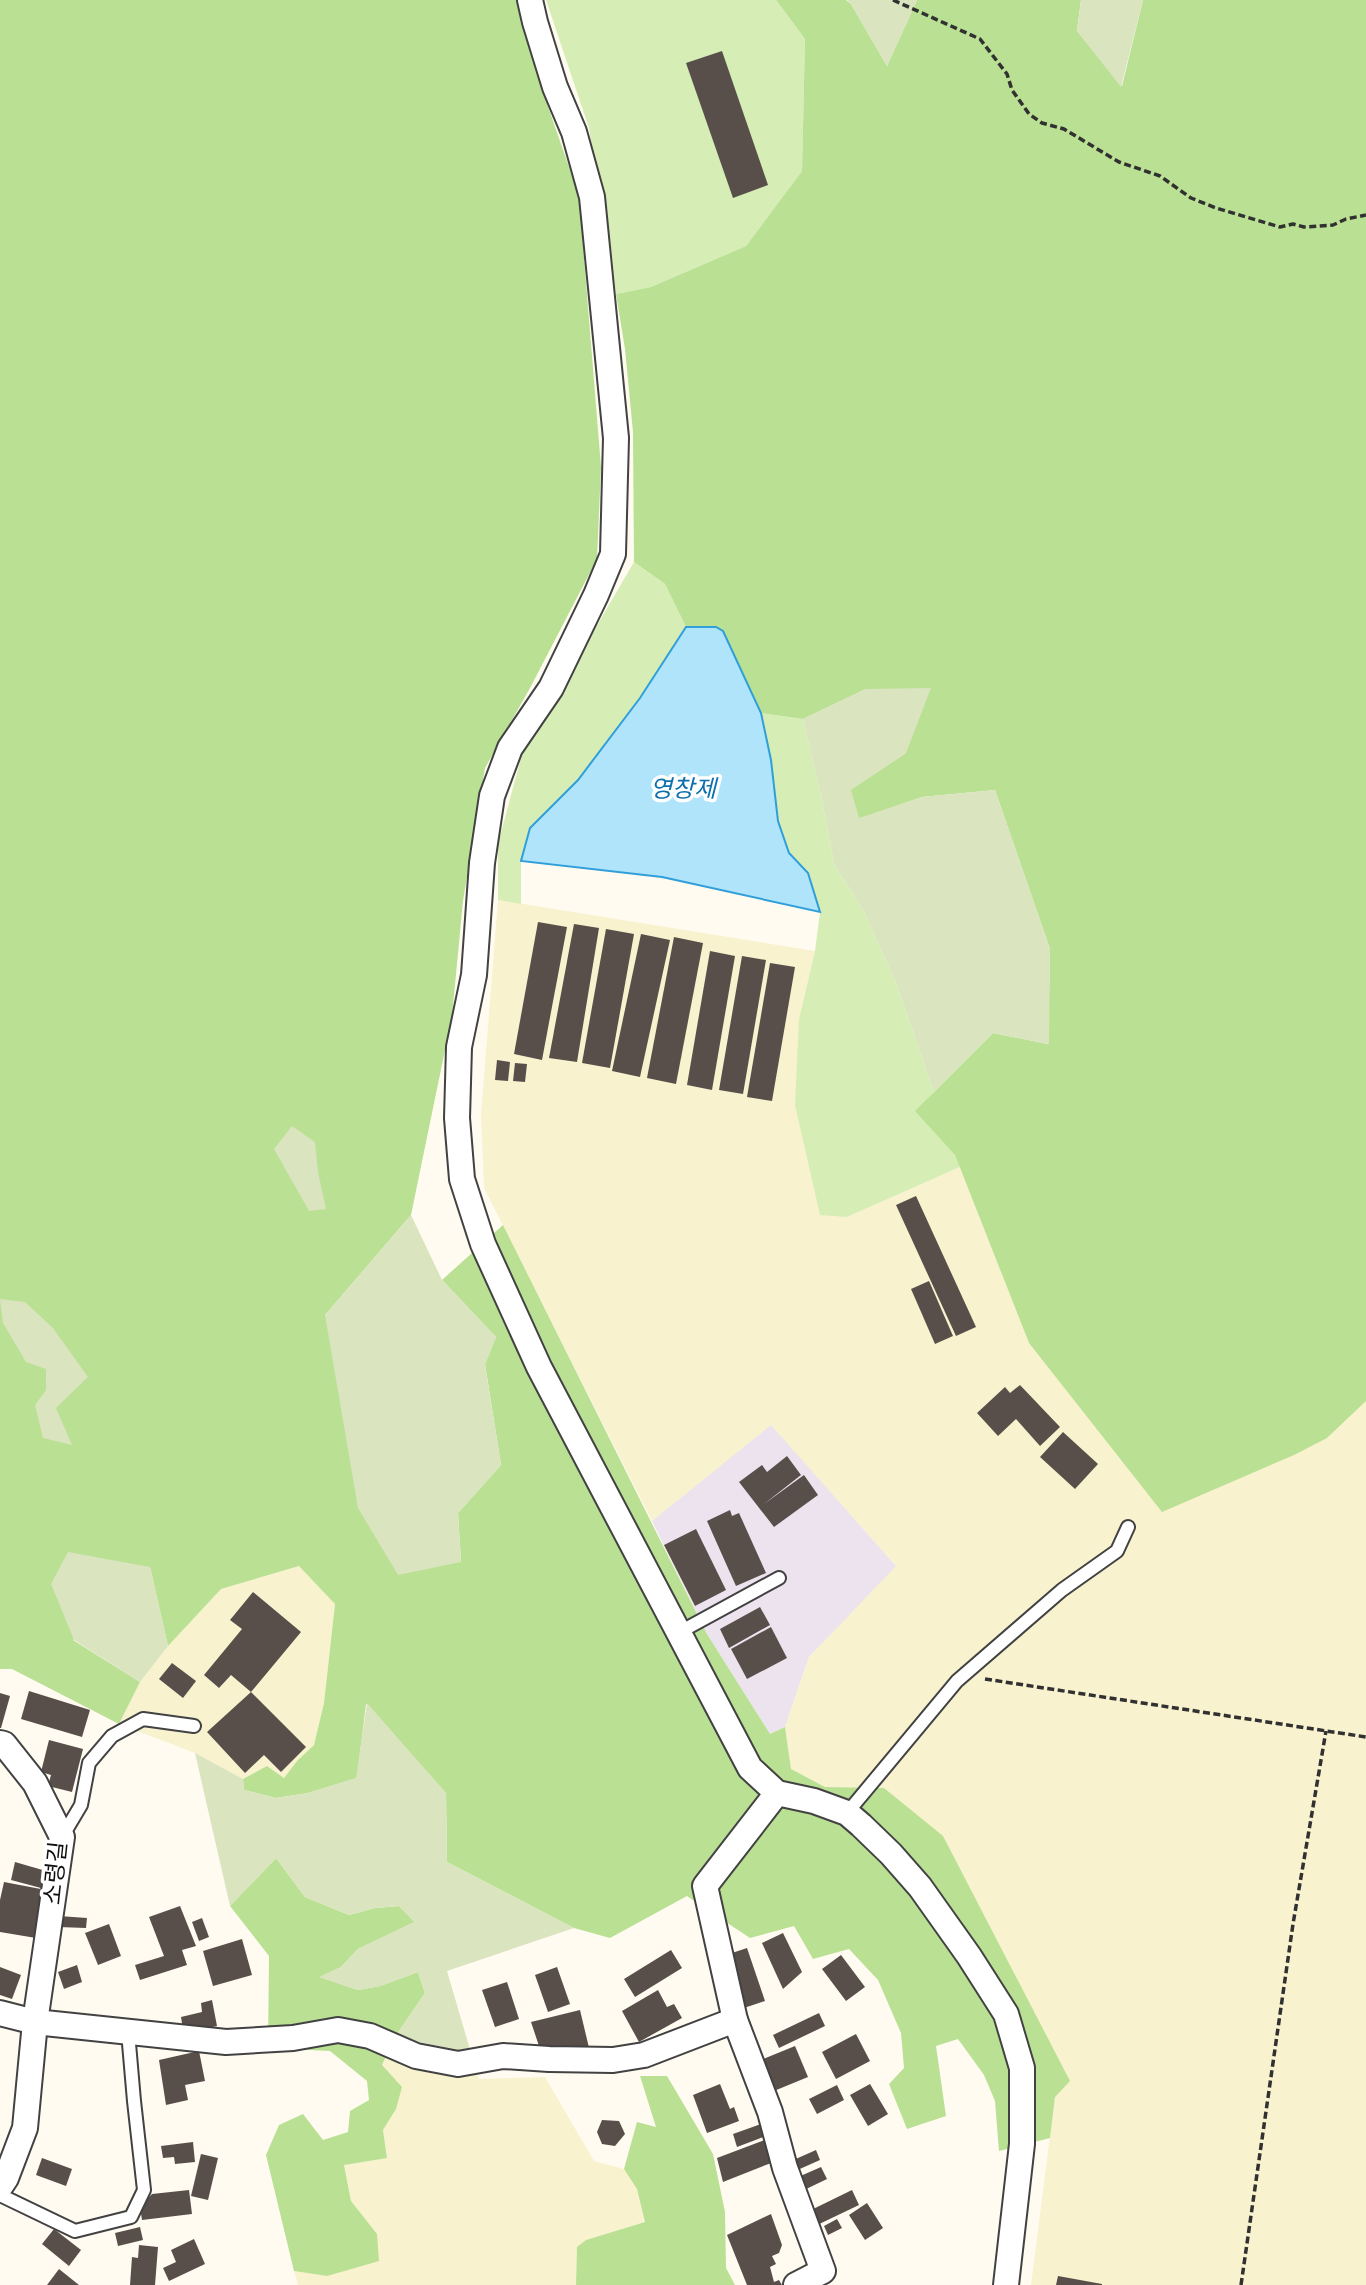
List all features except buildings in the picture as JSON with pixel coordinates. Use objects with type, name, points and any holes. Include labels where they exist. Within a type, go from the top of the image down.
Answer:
[{"type":"street","points":[[530,0],[555,87],[574,132],[592,197],[616,439],[613,554],[551,688],[510,748],[492,796],[482,863],[474,975],[459,1047],[457,1118],[463,1179],[483,1244],[539,1367],[750,1768],[777,1793],[814,1801],[846,1813],[891,1854],[920,1887],[1006,2014],[1022,2068],[1022,2144],[1006,2285]]},
{"type":"street","name":"소령길","points":[[0,1743],[4,1744],[35,1783],[62,1838],[35,2022],[25,2128],[2,2183]]},
{"type":"street","points":[[777,1793],[705,1886],[735,2020],[770,2112],[785,2168],[823,2271],[796,2285]]},
{"type":"street","points":[[0,2013],[35,2022],[226,2042],[293,2038],[338,2030],[370,2036],[416,2056],[458,2064],[503,2056],[613,2060],[644,2055],[735,2020]]},
{"type":"lane","points":[[846,1813],[962,1676],[1062,1590],[1117,1551],[1128,1527]]},
{"type":"lane","points":[[678,1633],[779,1578]]},
{"type":"lane","points":[[62,1838],[81,1805],[89,1763],[112,1736],[143,1719],[194,1726]]},
{"type":"lane","points":[[2,2183],[75,2231],[131,2217],[144,2190],[128,2032]]},
{"type":"path","points":[[893,0],[980,39],[1007,74],[1012,90],[1029,114],[1042,123],[1065,129],[1119,162],[1160,176],[1191,198],[1280,226],[1333,225],[1366,215]]},
{"type":"path","points":[[962,1676],[1366,1737]]},
{"type":"path","points":[[1241,2285],[1293,1924],[1326,1731]]},
{"type":"shaded area","points":[[498,900],[815,951],[799,1019],[847,1217],[960,1167],[1029,1343],[1327,1438],[1366,1401],[1366,2285],[1031,2285],[1055,2097],[901,1804],[884,1788],[825,1787],[791,1769],[785,1727],[809,1657],[896,1566],[771,1425],[652,1521],[484,1188],[481,1115]]},
{"type":"shaded area","points":[[771,1424],[897,1567],[809,1657],[785,1727],[770,1734],[707,1634],[652,1521]]},
{"type":"shaded area","points":[[299,1566],[335,1603],[324,1703],[314,1745],[284,1778],[267,1766],[243,1779],[195,1753],[119,1724],[140,1682],[168,1646],[221,1589]]},
{"type":"shaded area","points":[[388,2053],[475,2069],[479,2079],[545,2077],[594,2161],[624,2169],[637,2189],[645,2222],[586,2240],[577,2247],[576,2285],[298,2285],[294,2271],[327,2276],[377,2234],[351,2201],[344,2164],[387,2157],[383,2130],[396,2109],[382,2065]]},
{"type":"green space","points":[[0,0],[521,0],[535,69],[579,196],[601,467],[597,559],[485,768],[463,901],[452,1016],[411,1215],[325,1315],[461,1562],[458,1513],[501,1465],[485,1364],[496,1337],[442,1280],[503,1225],[707,1634],[770,1734],[785,1727],[791,1769],[825,1787],[884,1788],[943,1836],[1070,2081],[1055,2097],[1050,2138],[999,2151],[995,2101],[984,2075],[958,2039],[936,2046],[946,2116],[907,2129],[889,2084],[904,2068],[901,2033],[878,1980],[849,1949],[813,1959],[794,1926],[750,1938],[687,1896],[610,1938],[574,1928],[447,1862],[446,1793],[366,1704],[357,1778],[308,1793],[276,1798],[244,1790],[243,1779],[267,1766],[284,1778],[314,1745],[324,1703],[335,1604],[299,1566],[221,1589],[168,1646],[150,1567],[73,1640],[140,1682],[119,1724],[12,1669],[0,1669]]},
{"type":"green space","points":[[546,0],[776,0],[805,39],[802,171],[746,246],[651,287],[616,294],[589,128]]},
{"type":"green space","points":[[776,0],[846,0],[851,4],[887,66],[917,0],[1081,0],[1077,31],[1122,86],[1143,0],[1366,0],[1366,1401],[1327,1438],[1162,1512],[1029,1343],[955,1155],[915,1111],[993,1033],[1048,1044],[1050,949],[995,790],[922,797],[859,819],[850,790],[906,753],[866,689],[803,719],[761,713],[723,631],[686,627],[665,584],[634,562],[633,432],[625,349],[616,294],[651,287],[746,246],[802,171],[805,39]]},
{"type":"green space","points":[[847,0],[917,0],[887,66],[851,4]]},
{"type":"green space","points":[[1081,0],[1143,0],[1121,87],[1077,31]]},
{"type":"green space","points":[[634,562],[665,584],[686,627],[640,698],[578,780],[530,828],[521,861],[521,904],[498,900],[498,844],[522,754]]},
{"type":"green space","points":[[931,688],[906,753],[851,790],[859,818],[922,797],[995,790],[1050,949],[1049,1044],[993,1033],[934,1092],[896,983],[863,910],[834,864],[803,719],[866,689]]},
{"type":"green space","points":[[761,713],[803,719],[834,864],[863,910],[896,983],[934,1092],[916,1111],[955,1154],[960,1167],[847,1217],[820,1215],[795,1105],[799,1019],[815,951],[820,912],[808,873],[789,853],[778,821],[771,760]]},
{"type":"green space","points":[[292,1126],[315,1142],[326,1209],[309,1211],[274,1149]]},
{"type":"green space","points":[[411,1215],[442,1280],[496,1337],[485,1365],[501,1465],[458,1513],[461,1562],[398,1575],[358,1508],[325,1315]]},
{"type":"green space","points":[[0,1299],[25,1302],[53,1328],[88,1377],[56,1408],[72,1445],[43,1438],[35,1405],[46,1390],[46,1369],[26,1362],[3,1323]]},
{"type":"green space","points":[[68,1552],[150,1567],[168,1646],[140,1682],[74,1640],[51,1584]]},
{"type":"green space","points":[[367,1703],[446,1793],[447,1862],[574,1928],[447,1971],[471,2053],[395,2037],[425,1993],[418,1972],[380,1986],[358,1990],[319,1977],[341,1967],[358,1949],[414,1922],[399,1906],[375,1908],[349,1915],[305,1897],[276,1858],[230,1906],[195,1753],[243,1779],[244,1790],[276,1798],[308,1793],[356,1778]]},
{"type":"green space","points":[[276,1858],[305,1897],[349,1915],[375,1908],[399,1906],[415,1922],[358,1949],[341,1967],[320,1977],[358,1990],[380,1986],[418,1972],[425,1993],[395,2037],[382,2065],[402,2087],[396,2109],[383,2130],[387,2158],[344,2165],[351,2201],[377,2234],[379,2261],[327,2276],[294,2271],[266,2155],[279,2125],[303,2114],[323,2140],[348,2132],[350,2111],[369,2100],[367,2081],[330,2051],[268,2048],[269,1956],[230,1906]]},
{"type":"green space","points":[[640,2076],[667,2076],[713,2154],[725,2212],[726,2268],[735,2285],[576,2285],[577,2247],[586,2240],[645,2222],[637,2189],[624,2169],[637,2122],[656,2127]]},
{"type":"water","name":"영창제","points":[[686,627],[716,627],[723,631],[761,713],[771,760],[778,821],[789,853],[808,873],[820,912],[662,877],[521,861],[530,828],[578,780],[640,698]]}]
